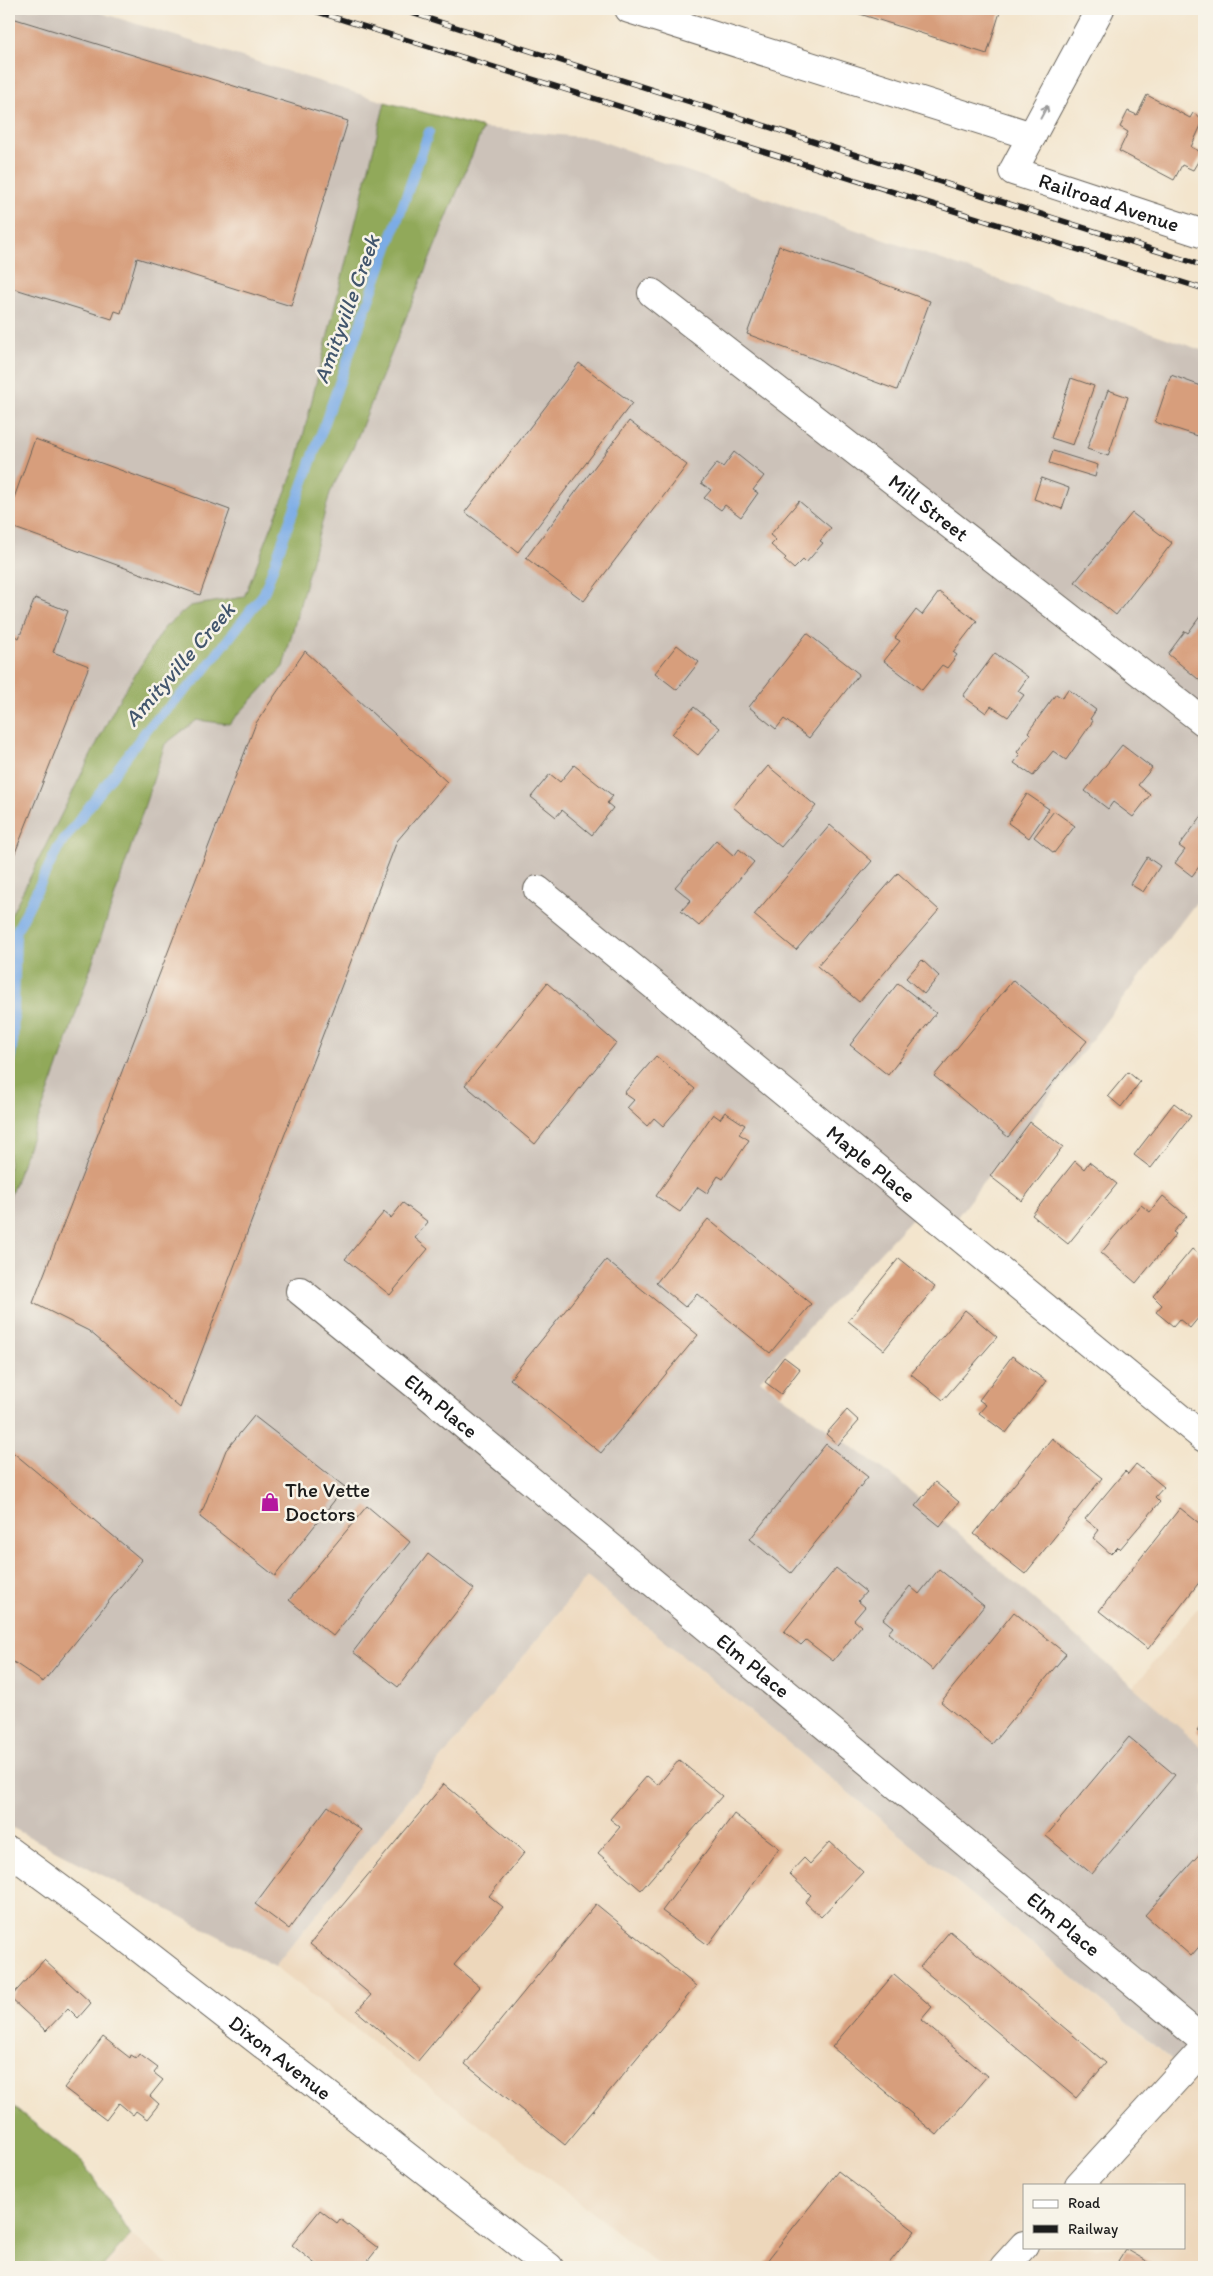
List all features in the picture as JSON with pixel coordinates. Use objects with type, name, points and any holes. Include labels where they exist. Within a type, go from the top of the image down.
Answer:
[{"type":"street","points":[[629,9],[1032,136],[1100,9]]},
{"type":"street","name":"Railroad Avenue","points":[[1032,136],[1013,171],[1204,234]]},
{"type":"street","name":"Mill Street","points":[[652,294],[1204,722]]},
{"type":"street","name":"Maple Place","points":[[538,890],[1204,1438]]},
{"type":"street","name":"Elm Place","points":[[300,1291],[433,1398],[1204,2041]]},
{"type":"street","name":"Dixon Avenue","points":[[9,1851],[112,1927],[548,2267]]},
{"type":"street","points":[[1080,2184],[1204,2048]]},
{"type":"street","points":[[1004,2267],[1023,2246]]},
{"type":"shaded area","points":[[9,9],[89,9],[385,102],[296,465],[244,597],[190,606],[165,627],[117,703],[9,919]]},
{"type":"shaded area","points":[[483,128],[592,138],[1204,351],[1204,892],[944,1234],[917,1213],[760,1380],[897,1479],[1204,1749],[1204,2064],[1193,2077],[587,1577],[275,1966],[9,1826],[9,1199],[61,1058],[165,744],[197,719],[283,667],[330,493],[353,448]]},
{"type":"shaded area","points":[[587,1577],[1192,2077],[1204,2064],[1204,2267],[662,2267],[275,1966]]},
{"type":"shaded area","points":[[1204,1600],[1204,1749],[1133,1688]]},
{"type":"shaded area","points":[[131,2235],[171,2267],[102,2267]]},
{"type":"green space","points":[[385,102],[483,128],[353,448],[330,493],[283,667],[229,724],[197,720],[165,744],[61,1058],[9,1199],[9,919],[117,703],[165,627],[190,606],[244,597],[296,465]]},
{"type":"green space","points":[[9,2103],[83,2163],[131,2235],[102,2267],[9,2267]]},
{"type":"building","points":[[844,9],[1001,9],[987,54]]},
{"type":"building","points":[[9,17],[348,121],[291,306],[137,258],[121,313],[115,311],[112,319],[9,287]]},
{"type":"building","points":[[1147,95],[1190,118],[1193,113],[1204,119],[1191,147],[1203,153],[1193,170],[1182,165],[1174,180],[1119,151],[1128,132],[1120,127],[1128,111],[1137,115]]},
{"type":"building","points":[[779,246],[930,301],[897,390],[747,334]]},
{"type":"building","points":[[579,363],[632,403],[518,552],[465,512]]},
{"type":"building","points":[[1171,375],[1204,387],[1204,438],[1155,422]]},
{"type":"building","points":[[1071,378],[1094,386],[1073,445],[1051,438]]},
{"type":"building","points":[[1108,390],[1128,397],[1108,456],[1087,449]]},
{"type":"building","points":[[629,421],[687,465],[584,601],[526,558]]},
{"type":"building","points":[[35,439],[230,510],[200,595],[9,526],[9,512]]},
{"type":"building","points":[[1053,451],[1098,465],[1095,477],[1049,463]]},
{"type":"building","points":[[734,452],[764,476],[753,490],[758,493],[741,517],[725,505],[721,510],[704,498],[711,490],[701,483],[717,463],[723,467]]},
{"type":"building","points":[[1041,478],[1069,488],[1062,509],[1034,499]]},
{"type":"building","points":[[799,501],[831,528],[820,541],[823,543],[806,563],[803,560],[794,569],[784,560],[786,558],[771,545],[776,540],[770,535]]},
{"type":"building","points":[[1132,513],[1172,543],[1116,615],[1075,582]]},
{"type":"building","points":[[939,592],[977,621],[953,652],[957,655],[947,668],[942,665],[922,690],[884,661],[900,641],[895,638],[916,610],[922,615]]},
{"type":"building","points":[[35,598],[68,611],[53,652],[89,666],[9,868],[9,634],[19,638]]},
{"type":"building","points":[[1204,611],[1204,684],[1168,654],[1185,631],[1188,633]]},
{"type":"building","points":[[807,633],[859,674],[809,738],[784,719],[776,729],[749,707]]},
{"type":"building","points":[[677,645],[699,662],[677,690],[655,673]]},
{"type":"building","points":[[305,651],[447,782],[397,841],[180,1408],[89,1331],[33,1303],[256,723]]},
{"type":"building","points":[[995,653],[1028,677],[1018,691],[1024,695],[1008,717],[991,706],[986,713],[963,696]]},
{"type":"building","points":[[1068,689],[1096,710],[1090,719],[1093,721],[1066,760],[1053,751],[1033,776],[1014,763],[1020,755],[1017,752],[1030,734],[1028,732],[1056,694],[1062,698]]},
{"type":"building","points":[[694,707],[720,728],[698,755],[672,734]]},
{"type":"building","points":[[1122,745],[1152,768],[1138,785],[1150,795],[1133,817],[1113,802],[1108,809],[1085,791]]},
{"type":"building","points":[[574,765],[613,796],[607,803],[613,808],[592,835],[562,810],[556,817],[531,797],[550,774],[560,782]]},
{"type":"building","points":[[768,766],[816,806],[781,847],[733,807]]},
{"type":"building","points":[[1027,794],[1049,809],[1029,838],[1008,823]]},
{"type":"building","points":[[1054,811],[1075,826],[1054,853],[1034,837]]},
{"type":"building","points":[[1204,813],[1204,860],[1192,876],[1175,863],[1185,850],[1179,846]]},
{"type":"building","points":[[830,825],[872,861],[796,950],[754,915]]},
{"type":"building","points":[[716,840],[734,856],[739,849],[754,862],[699,926],[681,911],[691,900],[675,887]]},
{"type":"building","points":[[1147,857],[1160,866],[1143,892],[1130,884]]},
{"type":"building","points":[[898,873],[939,910],[859,1002],[817,966]]},
{"type":"building","points":[[922,960],[939,976],[924,994],[906,978]]},
{"type":"building","points":[[1013,980],[1087,1041],[1008,1137],[934,1076]]},
{"type":"building","points":[[547,983],[616,1043],[535,1144],[465,1085]]},
{"type":"building","points":[[898,983],[936,1013],[888,1075],[850,1045]]},
{"type":"building","points":[[656,1056],[695,1089],[663,1126],[654,1118],[647,1126],[627,1108],[634,1100],[624,1093]]},
{"type":"building","points":[[1128,1072],[1140,1082],[1121,1107],[1108,1096]]},
{"type":"building","points":[[1174,1103],[1191,1116],[1151,1168],[1134,1155]]},
{"type":"building","points":[[725,1112],[745,1125],[739,1134],[749,1140],[723,1179],[718,1176],[707,1193],[698,1187],[680,1212],[656,1196],[713,1114],[720,1119]]},
{"type":"building","points":[[1030,1122],[1063,1147],[1022,1201],[990,1176]]},
{"type":"building","points":[[1075,1161],[1084,1169],[1089,1162],[1117,1184],[1068,1244],[1032,1215]]},
{"type":"building","points":[[1163,1196],[1187,1216],[1173,1232],[1176,1234],[1136,1283],[1101,1253],[1141,1205],[1150,1212]]},
{"type":"building","points":[[403,1203],[428,1222],[415,1238],[428,1249],[390,1295],[345,1259],[384,1212],[391,1218]]},
{"type":"building","points":[[708,1219],[811,1304],[770,1353],[697,1294],[685,1307],[656,1283]]},
{"type":"building","points":[[1192,1249],[1202,1257],[1204,1255],[1204,1311],[1190,1328],[1179,1319],[1173,1326],[1156,1312],[1162,1305],[1153,1296]]},
{"type":"building","points":[[899,1258],[935,1287],[884,1350],[848,1321]]},
{"type":"building","points":[[606,1260],[698,1335],[601,1453],[510,1379]]},
{"type":"building","points":[[965,1310],[997,1337],[943,1400],[911,1374]]},
{"type":"building","points":[[1012,1356],[1046,1381],[1006,1433],[979,1413],[986,1405],[979,1400]]},
{"type":"building","points":[[784,1357],[800,1369],[781,1394],[765,1382]]},
{"type":"building","points":[[847,1410],[859,1421],[838,1445],[826,1434]]},
{"type":"building","name":"The Vette Doctors","points":[[254,1416],[345,1487],[275,1576],[200,1517],[226,1450]]},
{"type":"building","points":[[1052,1438],[1102,1478],[1025,1574],[974,1534]]},
{"type":"building","points":[[826,1444],[868,1477],[791,1573],[750,1539]]},
{"type":"building","points":[[9,1449],[142,1560],[43,1682],[9,1659]]},
{"type":"building","points":[[1136,1464],[1164,1487],[1155,1497],[1160,1502],[1120,1549],[1118,1547],[1111,1554],[1093,1538],[1099,1530],[1085,1519],[1125,1471],[1128,1474]]},
{"type":"building","points":[[935,1482],[959,1502],[940,1526],[915,1506]]},
{"type":"building","points":[[367,1506],[410,1542],[333,1636],[289,1600]]},
{"type":"building","points":[[1180,1508],[1204,1527],[1204,1576],[1148,1649],[1099,1611]]},
{"type":"building","points":[[428,1554],[474,1589],[398,1687],[353,1652]]},
{"type":"building","points":[[836,1568],[866,1592],[858,1601],[865,1607],[854,1620],[861,1626],[833,1661],[806,1640],[801,1645],[784,1632]]},
{"type":"building","points":[[939,1569],[984,1606],[933,1670],[888,1633],[893,1627],[883,1619],[910,1586],[919,1594]]},
{"type":"building","points":[[1014,1612],[1066,1654],[992,1744],[941,1702]]},
{"type":"building","points":[[1204,1722],[1204,1738],[1197,1731]]},
{"type":"building","points":[[1129,1737],[1175,1775],[1092,1874],[1046,1836]]},
{"type":"building","points":[[679,1760],[722,1796],[641,1890],[598,1853],[620,1827],[610,1819],[647,1776],[658,1785]]},
{"type":"building","points":[[444,1784],[525,1852],[489,1896],[503,1907],[454,1965],[480,1987],[417,2062],[357,2011],[371,1995],[310,1944]]},
{"type":"building","points":[[328,1806],[361,1830],[289,1929],[255,1904]]},
{"type":"building","points":[[734,1814],[779,1848],[708,1945],[662,1911]]},
{"type":"building","points":[[830,1842],[863,1872],[821,1917],[805,1902],[811,1895],[789,1874],[804,1858],[810,1864]]},
{"type":"building","points":[[1204,1849],[1204,1941],[1191,1956],[1145,1915]]},
{"type":"building","points":[[596,1904],[696,1986],[565,2145],[465,2064]]},
{"type":"building","points":[[950,1931],[1106,2063],[1076,2098],[920,1967]]},
{"type":"building","points":[[44,1960],[91,2003],[78,2018],[68,2008],[46,2031],[10,1998]]},
{"type":"building","points":[[894,1974],[932,2007],[921,2020],[987,2076],[937,2135],[832,2047]]},
{"type":"building","points":[[103,2037],[130,2058],[131,2055],[136,2058],[139,2054],[158,2068],[154,2073],[163,2080],[150,2096],[159,2104],[147,2119],[136,2111],[133,2115],[119,2103],[106,2120],[64,2088]]},
{"type":"building","points":[[838,2171],[915,2231],[886,2267],[762,2267]]},
{"type":"building","points":[[320,2210],[337,2223],[340,2219],[378,2248],[363,2267],[319,2267],[292,2245]]},
{"type":"building","points":[[1126,2249],[1157,2267],[1122,2267],[1123,2265],[1118,2262]]},
{"type":"waterway","name":"Amityville Creek","points":[[9,1068],[13,1041],[16,932],[58,848],[148,728],[200,676],[264,593],[429,132]]},
{"type":"railway","points":[[308,9],[1204,289]]},
{"type":"railway","points":[[399,9],[1204,266]]},
{"type":"place","name":"The Vette Doctors","points":[[270,1502]]}]
